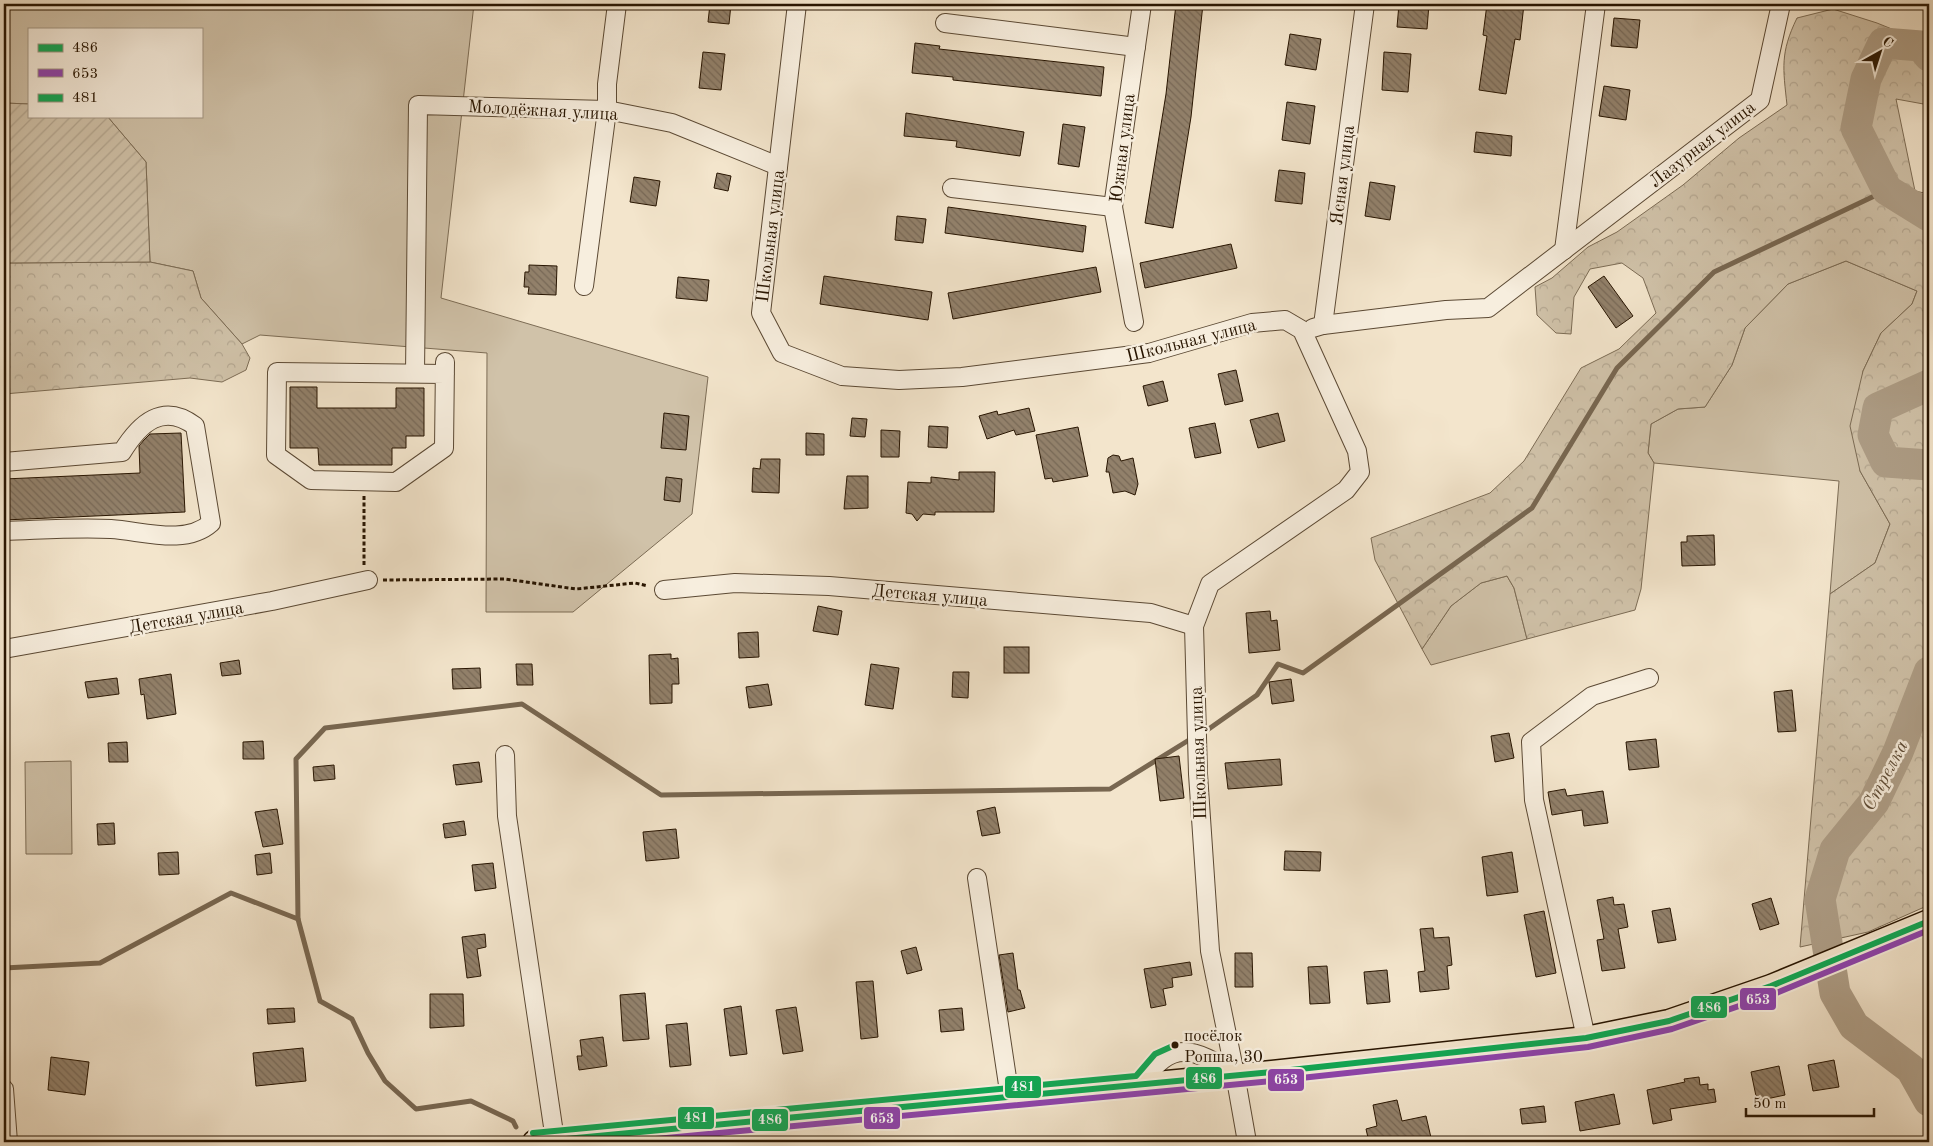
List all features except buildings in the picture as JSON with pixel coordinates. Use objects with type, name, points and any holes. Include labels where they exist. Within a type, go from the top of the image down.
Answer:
[{"type":"main road","points":[[545,1141],[584,1140],[1010,1098],[1586,1038],[1669,1021],[1771,986],[1882,942],[1929,921]]},
{"type":"street","points":[[584,286],[607,110],[607,84],[617,4]]},
{"type":"street","name":"Школьная улица","points":[[798,4],[761,313],[782,353],[842,376],[899,380],[962,377],[1149,353],[1252,323],[1285,320],[1302,330],[1358,451],[1360,472],[1346,490],[1210,584],[1194,626],[1198,774],[1210,951],[1247,1142]]},
{"type":"street","name":"Южная улица","points":[[1134,322],[1113,207],[1142,4]]},
{"type":"street","name":"Ясная улица","points":[[1323,325],[1365,4]]},
{"type":"street","points":[[1565,249],[1596,4]]},
{"type":"street","name":"Лазурная улица","points":[[1323,325],[1446,310],[1488,308],[1760,100],[1781,4]]},
{"type":"street","points":[[945,23],[1136,47]]},
{"type":"street","name":"Молодёжная улица","points":[[415,373],[418,105],[607,110],[672,122],[778,166]]},
{"type":"street","points":[[952,188],[1113,207]]},
{"type":"street","points":[[1302,330],[1323,325]]},
{"type":"street","points":[[445,368],[444,448],[396,482],[311,480],[276,455],[277,372],[415,373],[445,368]]},
{"type":"street","points":[[4,462],[122,452],[141,425],[152,418],[184,418],[195,426],[211,523],[201,532],[176,535],[142,534],[112,529],[4,531]]},
{"type":"street","name":"Детская улица","points":[[4,649],[272,601],[366,580]]},
{"type":"street","name":"Детская улица","points":[[664,590],[735,583],[829,586],[1151,613],[1194,626]]},
{"type":"street","points":[[1586,1038],[1534,800],[1530,742],[1592,696],[1649,678]]},
{"type":"street","points":[[505,756],[507,816],[545,1141]]},
{"type":"street","points":[[977,878],[1010,1098]]},
{"type":"street","points":[[4,1090],[8,1142]]},
{"type":"path","points":[[364,481],[366,580],[505,579],[576,589],[635,583],[664,590]]},
{"type":"green space","points":[[4,4],[474,4],[441,298],[708,377],[692,514],[573,612],[486,612],[487,353],[260,335],[242,344],[201,298],[193,271],[150,262],[146,162],[109,118],[202,118],[202,28],[28,28],[28,104],[4,103]]},
{"type":"green space","points":[[1833,9],[1877,23],[1929,44],[1929,105],[1896,99],[1915,191],[1929,194],[1929,905],[1868,932],[1800,947],[1830,594],[1875,563],[1890,524],[1860,471],[1850,426],[1863,371],[1881,333],[1912,304],[1917,291],[1846,261],[1788,284],[1745,328],[1732,365],[1705,407],[1678,409],[1651,424],[1648,453],[1654,463],[1641,589],[1635,610],[1527,639],[1514,588],[1507,576],[1481,583],[1451,606],[1422,649],[1375,560],[1371,538],[1490,493],[1524,461],[1581,368],[1619,349],[1656,313],[1643,278],[1622,263],[1590,269],[1574,297],[1571,334],[1556,333],[1537,315],[1535,287],[1552,278],[1588,247],[1617,232],[1683,185],[1739,138],[1787,105],[1784,81],[1785,51],[1797,18]]},
{"type":"green space","points":[[4,103],[28,104],[28,118],[109,118],[146,162],[150,262],[4,263]]},
{"type":"green space","points":[[1846,261],[1917,291],[1912,304],[1881,333],[1863,371],[1860,471],[1890,524],[1875,563],[1830,594],[1839,481],[1654,463],[1648,453],[1651,424],[1678,409],[1705,407],[1732,365],[1745,328],[1788,284]]},
{"type":"green space","points":[[150,262],[193,271],[201,298],[242,344],[250,358],[246,370],[222,382],[190,378],[4,394],[4,263]]},
{"type":"green space","points":[[1507,576],[1514,588],[1527,639],[1431,665],[1422,649],[1451,606],[1481,583]]},
{"type":"green space","points":[[71,761],[72,854],[26,854],[25,762]]},
{"type":"waterway","name":"Стрелка","points":[[1929,56],[1921,46],[1883,43],[1866,79],[1856,128],[1887,190],[1929,216]]},
{"type":"waterway","points":[[1203,733],[1257,695],[1278,664],[1303,673],[1532,508],[1617,368],[1714,272],[1887,190]]},
{"type":"waterway","name":"Стрелка","points":[[1929,385],[1878,408],[1873,435],[1886,462],[1929,465]]},
{"type":"waterway","name":"Стрелка","points":[[1929,672],[1898,752],[1874,802],[1835,850],[1820,899],[1835,993],[1854,1026],[1911,1069],[1929,1101]]},
{"type":"waterway","points":[[4,968],[100,963],[231,893],[298,919],[296,759],[325,728],[522,704],[661,795],[1110,789],[1189,740]]},
{"type":"waterway","points":[[298,919],[320,1001],[352,1019],[368,1053],[385,1081],[416,1109],[471,1101],[513,1121],[516,1127]]},
{"type":"transit line","name":"486","points":[[534,1142],[1272,1072],[1586,1038],[1669,1021],[1771,986],[1929,921]]},
{"type":"transit line","name":"653","points":[[624,1142],[1273,1081],[1588,1047],[1672,1029],[1774,994],[1929,930]]},
{"type":"transit line","name":"481","points":[[533,1133],[1136,1076],[1155,1054],[1175,1045]]},
{"type":"place","name":"посёлок Ропша, 30","points":[[1175,1045]]}]
